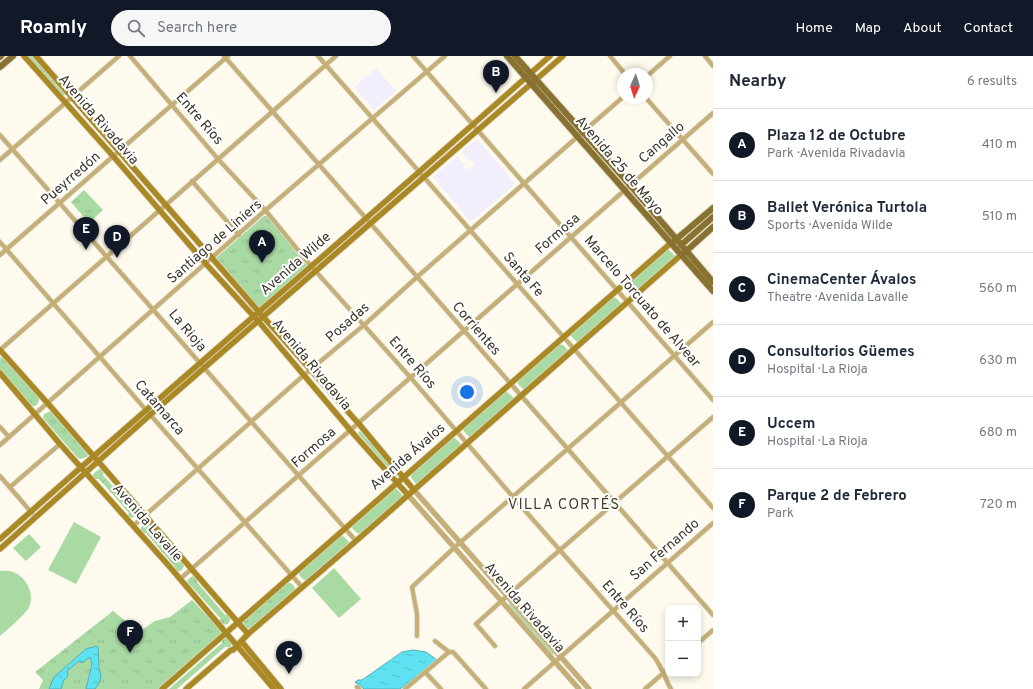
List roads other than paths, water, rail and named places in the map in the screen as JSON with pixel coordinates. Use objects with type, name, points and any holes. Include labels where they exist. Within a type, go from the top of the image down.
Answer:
[{"type":"main road","points":[[0,67],[13,56]]},
{"type":"main road","name":"Avenida Rivadavia","points":[[24,56],[161,210],[206,264],[259,322],[351,431],[408,495]]},
{"type":"main road","name":"Avenida Rivadavia","points":[[36,56],[414,490]]},
{"type":"main road","name":"Avenida 25 de Mayo","points":[[507,56],[534,82],[580,134],[625,190],[713,282]]},
{"type":"main road","name":"Avenida 25 de Mayo","points":[[515,56],[528,76]]},
{"type":"main road","name":"Avenida Wilde","points":[[0,539],[550,56]]},
{"type":"main road","name":"Avenida Wilde","points":[[0,549],[424,176],[563,56]]},
{"type":"main road","name":"Avenida 25 de Mayo","points":[[580,134],[630,185],[673,241],[681,245],[684,253],[713,291]]},
{"type":"main road","points":[[138,184],[144,180]]},
{"type":"main road","points":[[673,241],[713,208]]},
{"type":"main road","points":[[681,245],[713,217]]},
{"type":"main road","points":[[684,253],[713,227]]},
{"type":"main road","name":"Avenida Ávalos","points":[[162,689],[618,291],[673,241]]},
{"type":"main road","name":"Avenida Ávalos","points":[[186,689],[230,650],[233,650],[248,634],[684,253]]},
{"type":"main road","name":"Avenida Lavalle","points":[[0,350],[248,634]]},
{"type":"main road","name":"Avenida Lavalle","points":[[0,373],[60,444],[87,472],[226,633],[239,644],[281,689]]},
{"type":"main road","name":"Avenida Lavalle","points":[[239,644],[274,689]]},
{"type":"street","points":[[0,160],[119,56]]},
{"type":"street","name":"Entre Ríos","points":[[130,56],[218,159],[266,211],[311,266],[655,658],[671,689]]},
{"type":"street","name":"Santa Fe","points":[[318,56],[374,118],[563,338],[713,508]]},
{"type":"street","points":[[0,350],[336,56]]},
{"type":"street","name":"Marcelo Torcuato de Alvear","points":[[413,56],[713,400]]},
{"type":"street","name":"Santiago de Liniers","points":[[0,445],[445,56]]},
{"type":"street","points":[[610,56],[620,68]]},
{"type":"street","points":[[653,71],[670,56]]},
{"type":"street","points":[[705,56],[713,66]]},
{"type":"street","name":"Pueyrredón","points":[[0,255],[226,57]]},
{"type":"street","name":"Corrientes","points":[[226,57],[463,331],[713,615]]},
{"type":"street","name":"Posadas","points":[[133,526],[617,102]]},
{"type":"street","points":[[651,104],[713,174]]},
{"type":"street","name":"Cangallo","points":[[625,190],[713,114]]},
{"type":"street","name":"La Rioja","points":[[0,135],[356,541]]},
{"type":"street","points":[[192,181],[239,235]]},
{"type":"street","name":"Formosa","points":[[180,579],[625,190]]},
{"type":"street","name":"Catamarca","points":[[0,242],[150,416],[302,587]]},
{"type":"street","points":[[417,636],[417,614],[412,587],[460,542],[713,322]]},
{"type":"street","points":[[495,646],[476,624],[713,417]]},
{"type":"street","points":[[0,427],[9,437]]},
{"type":"street","points":[[10,487],[60,444]]},
{"type":"street","points":[[0,476],[36,517]]},
{"type":"street","name":"Avenida Rivadavia","points":[[414,490],[589,689]]},
{"type":"street","name":"Avenida Rivadavia","points":[[408,495],[502,600],[578,689]]},
{"type":"street","name":"San Fernando","points":[[524,689],[713,523]]},
{"type":"street","points":[[700,641],[713,630]]},
{"type":"street","points":[[435,641],[451,652],[486,689]]},
{"type":"street","points":[[406,689],[451,652]]},
{"type":"street","points":[[426,672],[441,689]]},
{"type":"street","points":[[645,689],[664,673]]},
{"type":"water","points":[[97,646],[101,676],[95,689],[86,689],[92,664],[90,657],[82,663],[79,661],[67,671],[68,676],[64,680],[61,689],[49,689],[54,677],[86,649]]},
{"type":"water","points":[[413,650],[426,652],[437,660],[400,689],[364,689],[355,682],[362,680],[402,652]]},
{"type":"place","name":"Ballet Verónica Turtola","points":[[496,93]]},
{"type":"place","name":"Uccem","points":[[86,250]]},
{"type":"place","name":"Consultorios Güemes","points":[[117,258]]},
{"type":"place","name":"Plaza 12 de Octubre","points":[[262,263]]},
{"type":"place","name":"Parque 2 de Febrero","points":[[130,653]]},
{"type":"place","name":"CinemaCenter Ávalos","points":[[289,674]]},
{"type":"district","name":"VILLA CORTÉS","points":[[564,505]]}]
